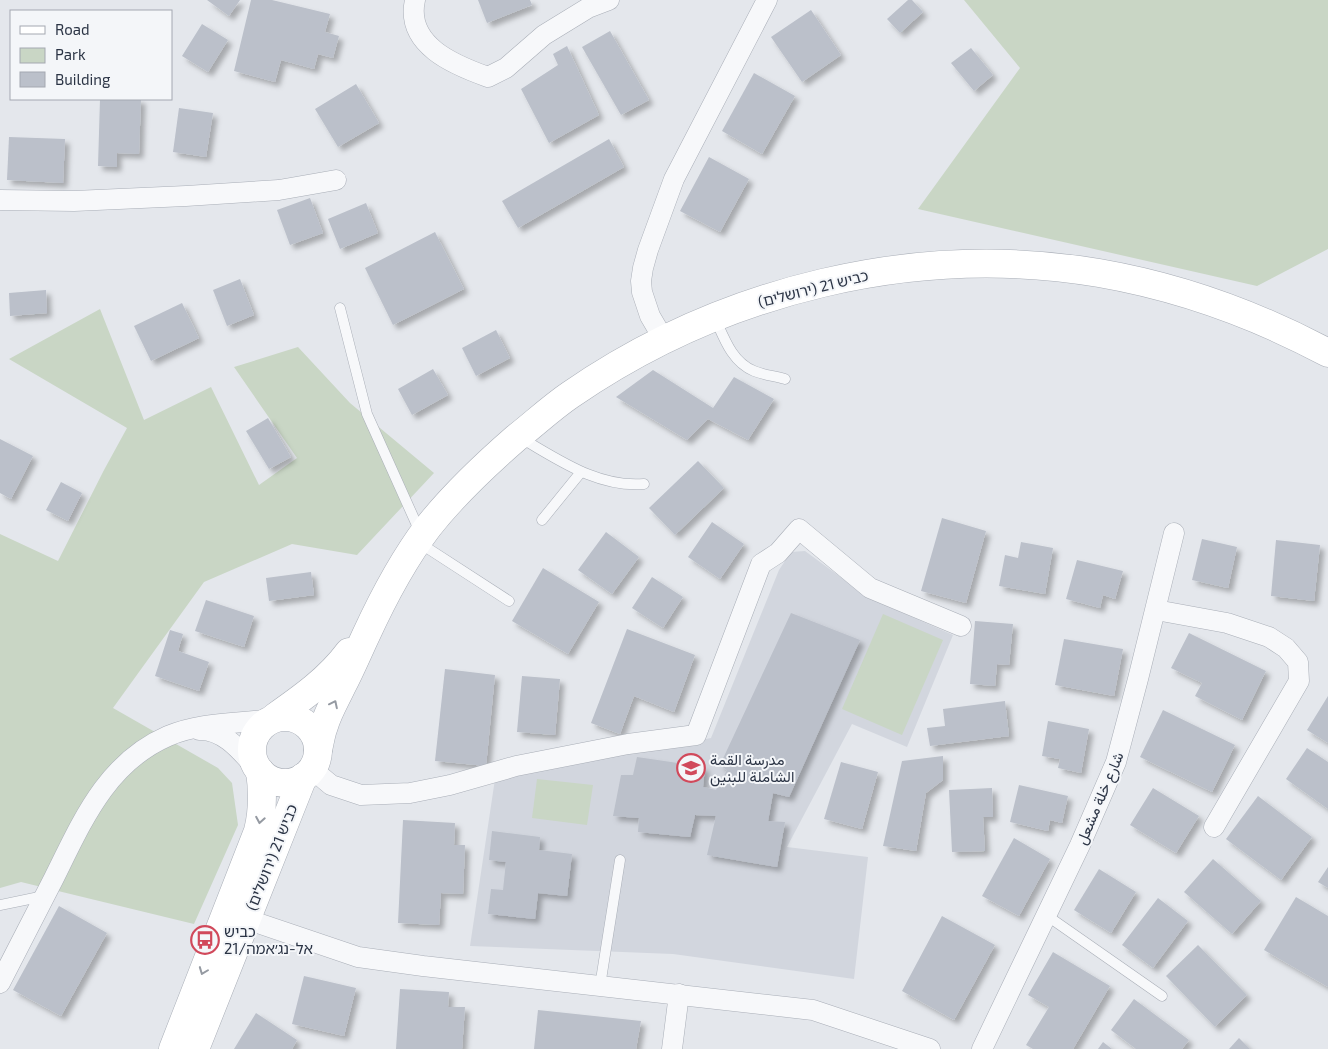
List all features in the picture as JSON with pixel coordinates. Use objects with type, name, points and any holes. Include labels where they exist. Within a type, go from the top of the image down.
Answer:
[{"type":"main road","name":"כביש 21 (ירושלים)","points":[[195,1049],[246,919],[311,765],[323,727],[398,571],[429,526],[471,480],[519,436],[568,396],[622,362],[714,317],[799,288],[866,274],[958,265],[1060,268],[1142,282],[1240,311],[1289,332],[1328,353]]},
{"type":"main road","name":"כביש 21 (ירושלים)","points":[[274,718],[308,693],[334,670],[376,614]]},
{"type":"main road","points":[[290,716],[303,721],[317,738],[311,765],[295,782],[274,782],[264,776],[258,769],[251,753],[253,738],[262,724],[274,718],[290,716]]},
{"type":"main road","name":"כביש 21 (ירושלים)","points":[[172,1049],[262,818],[262,789],[258,769]]},
{"type":"street","points":[[415,0],[412,10],[416,29],[432,50],[466,69],[488,77],[506,68],[544,35],[588,8],[610,0]]},
{"type":"street","points":[[664,340],[650,316],[642,292],[641,281],[648,250],[674,179],[767,0]]},
{"type":"street","points":[[0,200],[74,201],[186,196],[279,190],[336,180]]},
{"type":"street","points":[[311,765],[331,785],[361,795],[410,793],[516,766],[628,744],[696,735],[761,564],[778,553],[799,530],[870,588],[961,626]]},
{"type":"street","name":"شارع خلة مشعل","points":[[982,1049],[1080,844],[1116,762],[1174,533]]},
{"type":"street","points":[[1156,610],[1227,623],[1269,637],[1286,648],[1298,662],[1299,681],[1214,827]]},
{"type":"street","points":[[0,983],[84,818],[114,775],[138,754],[153,744],[180,732],[206,725],[251,722],[274,718]]},
{"type":"street","points":[[180,732],[202,729],[221,735],[231,742],[258,769]]},
{"type":"street","points":[[246,919],[358,956],[422,966],[813,1010],[930,1049]]},
{"type":"street","points":[[672,1049],[679,994]]},
{"type":"lane","points":[[340,308],[367,414],[420,539],[509,601]]},
{"type":"lane","points":[[714,317],[734,355],[742,364],[752,370],[785,379]]},
{"type":"lane","points":[[519,436],[581,472],[599,479],[634,485],[644,484]]},
{"type":"lane","points":[[542,520],[581,472]]},
{"type":"lane","points":[[600,986],[620,860]]},
{"type":"lane","points":[[0,905],[45,896]]},
{"type":"lane","points":[[1046,915],[1162,996]]},
{"type":"shaded area","name":"مدرسة القمة الشاملة للبنين","points":[[805,551],[869,598],[953,635],[907,747],[852,724],[787,847],[868,857],[854,979],[673,954],[470,946],[495,779],[711,738],[779,570],[791,552]]},
{"type":"green space","points":[[964,0],[1328,0],[1328,249],[1257,286],[918,209],[1020,68]]},
{"type":"green space","points":[[100,309],[144,420],[211,387],[259,485],[297,458],[234,367],[298,347],[350,403],[434,473],[357,555],[292,544],[204,582],[113,708],[218,768],[232,783],[238,825],[194,924],[21,882],[0,888],[0,534],[58,561],[127,428],[9,359]]},
{"type":"green space","points":[[883,614],[943,640],[902,735],[842,709]]},
{"type":"green space","points":[[537,779],[593,785],[587,825],[532,818]]},
{"type":"building","points":[[207,0],[240,0],[229,16]]},
{"type":"building","points":[[251,0],[272,0],[330,14],[325,32],[339,36],[333,58],[318,54],[314,69],[281,60],[275,82],[234,71]]},
{"type":"building","points":[[478,0],[530,0],[532,5],[487,23]]},
{"type":"building","points":[[908,0],[912,0],[923,12],[900,33],[887,19]]},
{"type":"building","points":[[811,10],[841,55],[802,82],[771,37]]},
{"type":"building","points":[[202,24],[228,40],[208,72],[182,56]]},
{"type":"building","points":[[610,31],[649,100],[621,115],[582,47]]},
{"type":"building","points":[[567,46],[599,115],[549,143],[521,89],[558,65],[553,54]]},
{"type":"building","points":[[971,48],[993,75],[974,91],[951,63]]},
{"type":"building","points":[[754,73],[795,96],[762,154],[722,131]]},
{"type":"building","points":[[356,84],[379,123],[338,147],[315,109]]},
{"type":"building","points":[[100,100],[141,100],[139,154],[117,153],[117,167],[98,166]]},
{"type":"building","points":[[179,108],[213,113],[206,157],[173,152]]},
{"type":"building","points":[[9,137],[65,139],[63,183],[7,180]]},
{"type":"building","points":[[609,139],[624,167],[518,228],[502,201]]},
{"type":"building","points":[[709,157],[749,179],[720,232],[680,211]]},
{"type":"building","points":[[310,198],[323,233],[290,245],[277,210]]},
{"type":"building","points":[[366,203],[378,233],[340,249],[328,219]]},
{"type":"building","points":[[435,232],[464,289],[393,325],[365,268]]},
{"type":"building","points":[[240,279],[254,315],[227,326],[213,290]]},
{"type":"building","points":[[46,290],[47,313],[10,316],[9,293]]},
{"type":"building","points":[[182,303],[199,338],[151,361],[134,326]]},
{"type":"building","points":[[496,330],[510,358],[476,376],[462,348]]},
{"type":"building","points":[[433,369],[448,395],[412,415],[398,389]]},
{"type":"building","points":[[653,370],[713,408],[734,377],[774,399],[748,440],[708,419],[687,440],[616,397]]},
{"type":"building","points":[[268,418],[291,457],[269,469],[246,431]]},
{"type":"building","points":[[0,439],[33,456],[11,499],[0,493]]},
{"type":"building","points":[[698,461],[724,488],[675,535],[649,508]]},
{"type":"building","points":[[61,482],[82,493],[68,521],[46,510]]},
{"type":"building","points":[[942,518],[986,531],[966,603],[921,591]]},
{"type":"building","points":[[712,522],[744,544],[720,579],[688,557]]},
{"type":"building","points":[[606,532],[639,557],[612,594],[578,570]]},
{"type":"building","points":[[1202,539],[1237,547],[1228,588],[1192,580]]},
{"type":"building","points":[[1276,540],[1320,545],[1314,601],[1271,596]]},
{"type":"building","points":[[1021,542],[1053,548],[1045,594],[999,586],[1005,555],[1018,558]]},
{"type":"building","points":[[1077,560],[1123,571],[1115,599],[1103,595],[1100,608],[1066,599]]},
{"type":"building","points":[[543,568],[599,602],[568,654],[512,621]]},
{"type":"building","points":[[311,572],[314,595],[269,601],[266,578]]},
{"type":"building","points":[[652,577],[683,597],[663,628],[632,608]]},
{"type":"building","points":[[206,600],[254,616],[244,647],[195,631]]},
{"type":"building","points":[[791,613],[860,640],[789,797],[773,793],[768,821],[785,822],[777,867],[707,855],[716,816],[695,815],[690,837],[638,832],[639,818],[613,816],[621,775],[633,775],[637,757],[705,767],[703,787],[716,790],[727,770],[720,765]]},
{"type":"building","points":[[975,621],[1013,624],[1009,665],[997,664],[995,686],[970,684]]},
{"type":"building","points":[[627,629],[695,655],[674,712],[634,696],[620,734],[591,723]]},
{"type":"building","points":[[170,630],[183,634],[178,651],[209,662],[199,691],[155,676]]},
{"type":"building","points":[[1189,633],[1266,671],[1242,720],[1195,696],[1202,683],[1171,668]]},
{"type":"building","points":[[1064,639],[1123,649],[1114,696],[1055,685]]},
{"type":"building","points":[[445,669],[495,675],[486,766],[435,761]]},
{"type":"building","points":[[522,676],[560,679],[555,735],[517,732]]},
{"type":"building","points":[[1328,696],[1328,743],[1307,730]]},
{"type":"building","points":[[1005,701],[1009,736],[930,746],[927,728],[945,726],[943,709]]},
{"type":"building","points":[[1163,710],[1235,745],[1212,792],[1140,757]]},
{"type":"building","points":[[1048,721],[1089,729],[1081,773],[1058,768],[1060,759],[1042,756]]},
{"type":"building","points":[[1307,748],[1328,762],[1328,809],[1286,779]]},
{"type":"building","points":[[943,756],[943,780],[926,793],[916,851],[883,846],[902,761]]},
{"type":"building","points":[[841,762],[878,772],[862,829],[824,819]]},
{"type":"building","points":[[1019,785],[1068,796],[1062,823],[1050,820],[1048,831],[1010,822]]},
{"type":"building","points":[[992,788],[993,817],[983,817],[985,851],[952,852],[949,790]]},
{"type":"building","points":[[1153,788],[1199,816],[1176,853],[1130,825]]},
{"type":"building","points":[[1258,796],[1312,837],[1281,880],[1226,839]]},
{"type":"building","points":[[403,820],[455,823],[454,845],[465,845],[463,894],[441,893],[439,925],[398,923]]},
{"type":"building","points":[[492,831],[540,837],[539,850],[572,854],[567,896],[538,893],[535,919],[488,914],[491,889],[503,890],[506,862],[489,860]]},
{"type":"building","points":[[1014,838],[1050,859],[1019,916],[982,896]]},
{"type":"building","points":[[1213,859],[1261,901],[1232,934],[1184,892]]},
{"type":"building","points":[[1328,867],[1328,888],[1318,882]]},
{"type":"building","points":[[1099,869],[1136,892],[1111,933],[1074,910]]},
{"type":"building","points":[[1296,897],[1328,916],[1328,987],[1264,950]]},
{"type":"building","points":[[1158,898],[1188,921],[1153,968],[1122,945]]},
{"type":"building","points":[[59,906],[107,933],[61,1016],[13,990]]},
{"type":"building","points":[[942,916],[995,945],[954,1020],[902,991]]},
{"type":"building","points":[[1198,945],[1247,995],[1215,1027],[1166,976]]},
{"type":"building","points":[[1053,952],[1110,986],[1073,1049],[1033,1049],[1026,1045],[1049,1007],[1028,995]]},
{"type":"building","points":[[304,976],[356,988],[344,1036],[292,1024]]},
{"type":"building","points":[[400,989],[449,992],[448,1007],[465,1007],[462,1049],[396,1049]]},
{"type":"building","points":[[1134,999],[1189,1040],[1182,1049],[1136,1049],[1111,1030]]},
{"type":"building","points":[[538,1010],[641,1021],[636,1049],[534,1049]]},
{"type":"building","points":[[256,1013],[297,1040],[292,1049],[234,1049]]},
{"type":"building","points":[[1239,1038],[1250,1049],[1229,1049]]},
{"type":"building","points":[[1103,1042],[1112,1049],[1098,1049]]},
{"type":"place","name":"مدرسة القمة الشاملة للبنين","points":[[691,768]]},
{"type":"place","name":"כביש 21/אל-נג׳אמה","points":[[205,940]]}]
